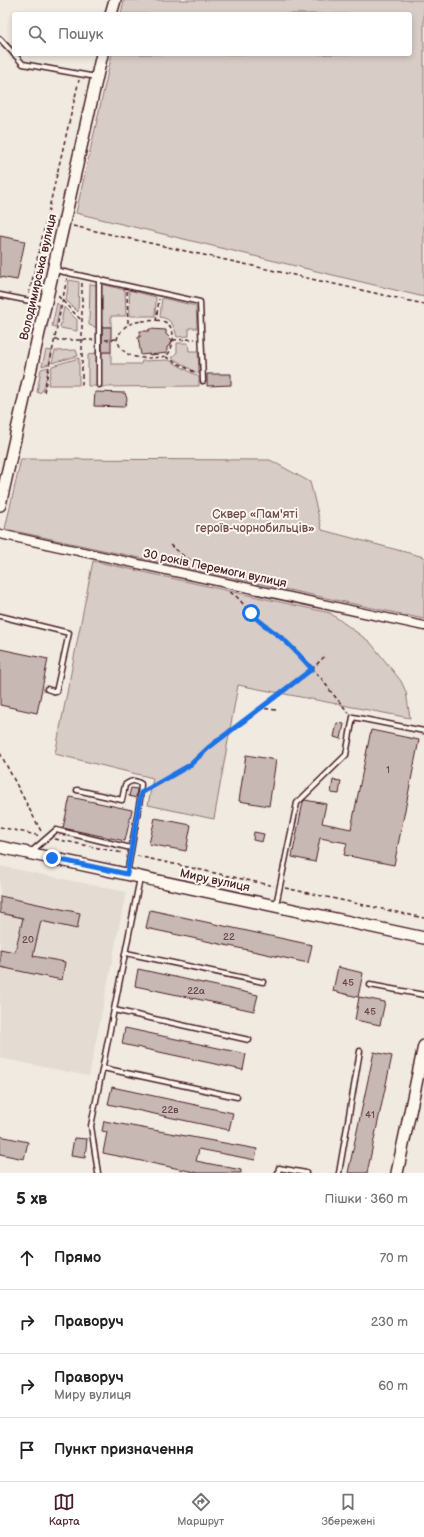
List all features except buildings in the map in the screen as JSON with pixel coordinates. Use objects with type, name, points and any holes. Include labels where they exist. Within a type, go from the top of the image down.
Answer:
[{"type":"street","points":[[112,12],[115,0]]},
{"type":"street","name":"Володимирська вулиця","points":[[0,505],[101,56]]},
{"type":"street","name":"30 років Перемоги вулиця","points":[[0,534],[424,626]]},
{"type":"street","name":"Миру вулиця","points":[[0,847],[424,938]]},
{"type":"street","points":[[397,1173],[424,1046]]},
{"type":"lane","points":[[0,39],[12,52]]},
{"type":"lane","points":[[16,56],[23,64],[96,77]]},
{"type":"lane","points":[[53,270],[200,302],[203,379]]},
{"type":"lane","points":[[99,279],[99,385]]},
{"type":"lane","points":[[0,295],[45,304]]},
{"type":"lane","points":[[0,616],[69,633],[56,692],[47,690]]},
{"type":"lane","points":[[276,906],[297,803],[346,755],[353,717],[424,731]]},
{"type":"lane","points":[[77,790],[122,800],[125,785],[129,782],[136,781],[141,784],[141,793],[127,874]]},
{"type":"lane","points":[[30,854],[56,830],[131,848]]},
{"type":"lane","points":[[98,1173],[92,1126],[140,877]]},
{"type":"lane","points":[[126,953],[263,982]]},
{"type":"lane","points":[[370,985],[424,995]]},
{"type":"lane","points":[[114,1010],[249,1040]]},
{"type":"lane","points":[[339,1173],[360,1051]]},
{"type":"lane","points":[[103,1068],[237,1097]]},
{"type":"lane","points":[[278,1173],[279,1168],[306,1173]]},
{"type":"path","points":[[27,301],[80,74]]},
{"type":"path","points":[[63,224],[424,304]]},
{"type":"path","points":[[44,392],[69,273]]},
{"type":"path","points":[[82,276],[82,385]]},
{"type":"path","points":[[127,285],[128,324]]},
{"type":"path","points":[[156,321],[160,293]]},
{"type":"path","points":[[57,295],[82,321]]},
{"type":"path","points":[[142,321],[164,322],[169,326],[172,332],[173,340],[171,351],[165,356],[140,358],[128,355],[118,344],[117,339],[122,329],[128,324],[142,321]]},
{"type":"path","points":[[173,340],[202,339]]},
{"type":"path","points":[[55,340],[82,340]]},
{"type":"path","points":[[165,356],[203,379]]},
{"type":"path","points":[[170,545],[184,557],[212,573]]},
{"type":"path","points":[[227,590],[238,597],[258,621],[285,641],[301,656],[353,717]]},
{"type":"path","points":[[141,793],[190,765],[208,748],[312,669],[324,657]]},
{"type":"path","points":[[262,708],[276,710]]},
{"type":"path","points":[[0,753],[44,836],[0,827]]},
{"type":"path","points":[[48,837],[277,886]]},
{"type":"path","points":[[285,888],[424,918]]},
{"type":"shaded area","points":[[0,866],[126,892],[89,1076],[0,1058]]},
{"type":"green space","points":[[124,0],[424,0],[424,297],[76,213],[112,56],[412,56],[412,12],[121,12]]},
{"type":"green space","points":[[69,280],[79,282],[78,312],[66,300]]},
{"type":"green space","points":[[90,284],[97,285],[98,328],[89,325]]},
{"type":"green space","points":[[101,284],[125,290],[126,316],[111,316],[111,327],[101,327]]},
{"type":"green space","points":[[129,290],[156,297],[155,316],[130,316]]},
{"type":"green space","points":[[162,298],[196,306],[197,328],[189,328],[189,336],[177,337],[170,321],[160,317]]},
{"type":"green space","points":[[57,303],[60,306],[56,327],[52,326]]},
{"type":"green space","points":[[64,307],[77,320],[77,331],[60,328]]},
{"type":"green space","points":[[177,343],[188,343],[189,351],[198,351],[199,374],[172,358],[177,352]]},
{"type":"green space","points":[[46,350],[52,351],[49,364],[42,366]]},
{"type":"green space","points":[[76,350],[78,356],[52,363],[55,351]]},
{"type":"green space","points":[[98,352],[97,386],[88,386],[88,355]]},
{"type":"green space","points":[[101,352],[111,352],[111,364],[141,364],[142,361],[169,360],[199,377],[199,386],[101,387]]},
{"type":"green space","points":[[79,358],[79,385],[48,385],[52,366]]},
{"type":"green space","points":[[49,367],[44,388],[38,393],[41,369]]},
{"type":"green space","name":"Сквер «Пам'яті героїв-чорнобильців»","points":[[21,459],[270,460],[310,482],[322,530],[424,557],[424,619],[5,529]]},
{"type":"green space","points":[[93,561],[330,613],[370,642],[401,681],[406,692],[410,718],[238,685],[214,819],[148,805],[153,778],[55,754]]},
{"type":"route","points":[[52,858],[127,874],[141,793],[190,765],[208,748],[312,669],[285,641],[258,621],[251,613]]}]
